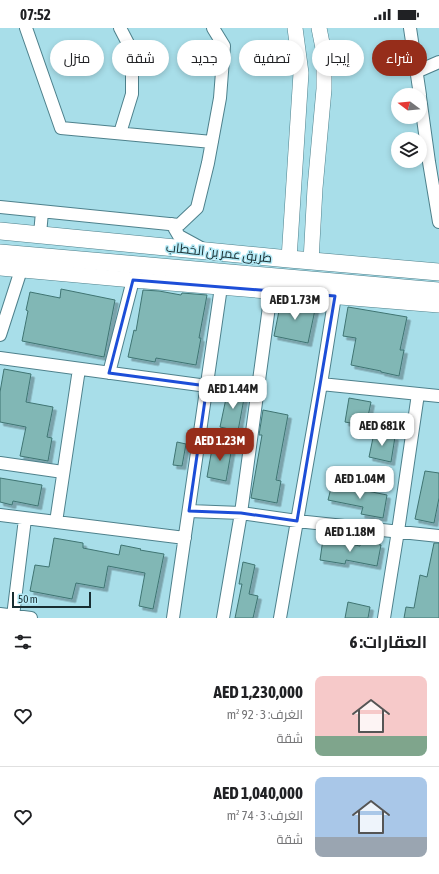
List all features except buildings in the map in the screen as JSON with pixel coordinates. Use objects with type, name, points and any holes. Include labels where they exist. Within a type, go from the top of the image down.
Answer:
[{"type":"main road","name":"طريق عمر بن الخطاب","points":[[0,231],[40,234],[93,241],[439,272]]},
{"type":"main road","name":"طريق عمر بن الخطاب","points":[[0,253],[439,291]]},
{"type":"street","points":[[26,28],[61,128],[212,142]]},
{"type":"street","points":[[120,28],[132,51],[132,94],[120,133]]},
{"type":"street","points":[[0,206],[42,212],[178,225],[196,208],[208,163],[220,98],[224,46],[213,28]]},
{"type":"street","points":[[289,259],[301,73],[295,28]]},
{"type":"street","points":[[311,261],[315,188],[324,89],[324,53],[319,28]]},
{"type":"street","points":[[410,28],[412,40]]},
{"type":"street","points":[[427,67],[439,62]]},
{"type":"street","points":[[417,76],[419,88]]},
{"type":"street","points":[[427,124],[434,156],[439,222]]},
{"type":"street","points":[[40,234],[42,212]]},
{"type":"street","points":[[172,224],[179,236],[206,251]]},
{"type":"street","points":[[0,268],[439,306]]},
{"type":"street","points":[[0,335],[21,270]]},
{"type":"street","points":[[109,373],[133,280]]},
{"type":"street","points":[[173,618],[221,287]]},
{"type":"street","points":[[223,618],[241,513],[271,292]]},
{"type":"street","points":[[280,618],[335,296]]},
{"type":"street","points":[[0,358],[207,386]]},
{"type":"street","points":[[56,522],[79,369]]},
{"type":"street","points":[[320,384],[439,396]]},
{"type":"street","points":[[384,618],[418,394]]},
{"type":"street","points":[[0,463],[63,472]]},
{"type":"street","points":[[189,511],[241,513],[297,521],[439,536]]},
{"type":"street","points":[[0,515],[185,538]]},
{"type":"street","points":[[0,614],[23,617],[25,518]]},
{"type":"highlighted area","points":[[133,280],[335,296],[297,521],[241,513],[189,511],[207,386],[109,373]]}]
